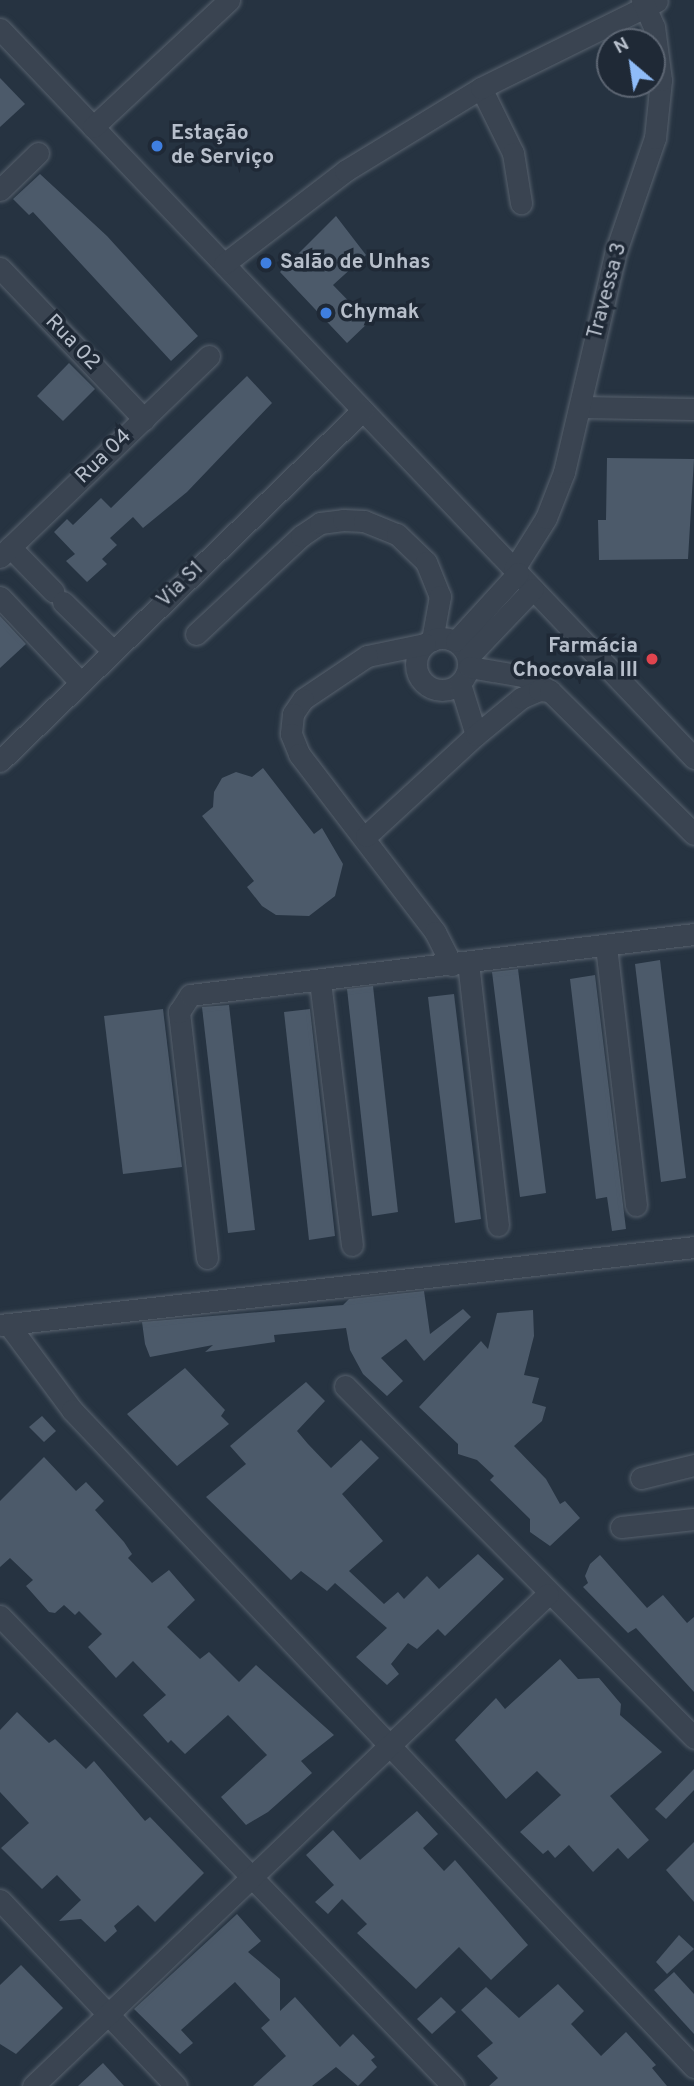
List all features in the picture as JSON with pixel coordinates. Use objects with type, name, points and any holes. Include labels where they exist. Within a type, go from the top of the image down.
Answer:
[{"type":"street","points":[[93,127],[229,0]]},
{"type":"street","points":[[224,264],[345,171],[481,88],[648,1]]},
{"type":"street","name":"Travessa 3","points":[[463,662],[521,577],[546,519],[581,407],[616,251],[655,138],[661,80],[648,1]]},
{"type":"street","points":[[0,29],[694,758]]},
{"type":"street","points":[[481,88],[513,153],[521,203]]},
{"type":"street","points":[[0,190],[38,153]]},
{"type":"street","name":"Rua 02","points":[[0,268],[144,419]]},
{"type":"street","name":"Rua 04","points":[[5,552],[209,356]]},
{"type":"street","points":[[581,407],[694,409]]},
{"type":"street","name":"Via S1","points":[[0,761],[363,410]]},
{"type":"street","points":[[196,634],[301,536],[320,523],[364,521],[397,534],[426,562],[440,596],[428,642],[416,659],[422,682],[437,690],[463,662]]},
{"type":"street","points":[[5,552],[58,596],[113,652]]},
{"type":"street","points":[[0,597],[81,683]]},
{"type":"street","points":[[498,1225],[460,963],[366,836],[299,754],[291,734],[293,714],[303,699],[368,656],[428,642],[463,662],[523,676],[550,691],[694,834]]},
{"type":"street","points":[[463,662],[476,735]]},
{"type":"street","points":[[366,836],[476,735],[521,698],[550,691]]},
{"type":"street","points":[[207,1258],[179,1012],[181,1002],[190,995],[694,934]]},
{"type":"street","points":[[606,946],[636,1205]]},
{"type":"street","points":[[320,981],[352,1245]]},
{"type":"street","points":[[4,1325],[694,1247]]},
{"type":"street","points":[[4,1325],[72,1410],[393,1746],[694,2067]]},
{"type":"street","points":[[345,1386],[548,1594],[694,1738]]},
{"type":"street","points":[[641,1478],[694,1465]]},
{"type":"street","points":[[621,1527],[694,1519]]},
{"type":"street","points":[[33,2086],[393,1746],[548,1594]]},
{"type":"street","points":[[0,1616],[255,1877],[453,2086]]},
{"type":"street","points":[[0,1900],[176,2086]]},
{"type":"building","points":[[0,78],[25,104],[0,127]]},
{"type":"building","points":[[40,174],[107,236],[198,336],[171,361],[33,212],[29,215],[13,199]]},
{"type":"building","points":[[336,216],[366,255],[333,285],[369,322],[347,343],[280,272]]},
{"type":"building","points":[[69,363],[95,389],[63,421],[37,396]]},
{"type":"building","points":[[247,376],[272,403],[187,492],[143,528],[133,517],[110,538],[117,545],[102,559],[107,564],[87,582],[66,561],[75,554],[54,532],[67,519],[73,525],[101,498],[111,508]]},
{"type":"building","points":[[607,458],[694,459],[688,559],[599,560],[598,520],[606,520]]},
{"type":"building","points":[[0,616],[26,644],[0,668]]},
{"type":"building","points":[[263,768],[314,834],[322,828],[343,864],[335,896],[309,916],[276,915],[262,906],[247,887],[254,881],[202,816],[213,807],[214,792],[222,778],[236,772],[252,777]]},
{"type":"building","points":[[660,960],[686,1178],[661,1182],[635,964]]},
{"type":"building","points":[[518,969],[546,1193],[520,1197],[492,972]]},
{"type":"building","points":[[595,975],[626,1229],[612,1231],[607,1197],[596,1199],[570,979]]},
{"type":"building","points":[[373,986],[398,1212],[372,1216],[347,989]]},
{"type":"building","points":[[454,994],[481,1219],[455,1223],[428,997]]},
{"type":"building","points":[[229,1005],[255,1230],[228,1233],[202,1007]]},
{"type":"building","points":[[163,1009],[182,1167],[123,1174],[104,1016]]},
{"type":"building","points":[[310,1009],[335,1236],[309,1240],[284,1012]]},
{"type":"building","points":[[424,1291],[430,1334],[463,1309],[471,1317],[424,1361],[406,1339],[381,1358],[403,1381],[387,1396],[363,1374],[350,1350],[346,1328],[274,1335],[275,1342],[205,1352],[213,1345],[150,1357],[145,1344],[142,1322],[343,1305],[349,1299]]},
{"type":"building","points":[[533,1310],[534,1336],[524,1375],[539,1378],[532,1403],[546,1407],[542,1421],[514,1446],[546,1479],[560,1504],[565,1501],[580,1518],[550,1546],[530,1532],[530,1519],[490,1480],[494,1476],[477,1460],[458,1454],[458,1444],[419,1407],[481,1341],[488,1349],[497,1313]]},
{"type":"building","points":[[185,1368],[225,1410],[221,1416],[229,1424],[177,1466],[127,1414]]},
{"type":"building","points":[[306,1382],[325,1401],[297,1431],[331,1468],[361,1440],[379,1458],[342,1494],[383,1541],[349,1571],[384,1604],[398,1592],[404,1599],[427,1576],[439,1589],[478,1554],[504,1579],[445,1636],[438,1629],[417,1649],[408,1643],[391,1664],[399,1674],[387,1685],[356,1657],[387,1628],[335,1583],[327,1591],[301,1571],[291,1580],[206,1497],[246,1464],[230,1446]]},
{"type":"building","points":[[42,1416],[56,1431],[44,1442],[29,1427]]},
{"type":"building","points":[[44,1457],[76,1491],[86,1482],[104,1501],[95,1510],[124,1542],[132,1554],[128,1558],[152,1583],[169,1570],[195,1600],[167,1627],[200,1659],[209,1652],[239,1682],[256,1665],[334,1735],[301,1761],[312,1773],[268,1812],[246,1825],[221,1797],[267,1755],[228,1715],[185,1754],[171,1740],[168,1743],[143,1715],[166,1695],[133,1661],[116,1678],[88,1647],[102,1634],[79,1611],[75,1615],[64,1605],[55,1613],[49,1612],[26,1586],[33,1580],[10,1558],[0,1567],[0,1501]]},
{"type":"building","points":[[600,1555],[647,1608],[663,1595],[687,1623],[694,1617],[694,1692],[636,1628],[628,1633],[583,1587],[588,1583],[585,1576],[590,1564]]},
{"type":"building","points":[[560,1659],[578,1679],[599,1678],[621,1704],[620,1715],[662,1752],[610,1796],[649,1840],[628,1859],[618,1848],[593,1872],[569,1845],[555,1858],[548,1850],[543,1854],[520,1832],[561,1795],[537,1771],[506,1799],[455,1740],[496,1698],[505,1709]]},
{"type":"building","points":[[17,1712],[49,1743],[55,1739],[86,1769],[94,1761],[145,1821],[150,1817],[204,1873],[155,1922],[138,1905],[114,1926],[117,1931],[105,1942],[81,1919],[59,1921],[81,1900],[57,1875],[42,1889],[1,1848],[29,1823],[0,1792],[0,1730]]},
{"type":"building","points":[[694,1769],[694,1790],[666,1819],[655,1809]]},
{"type":"building","points":[[417,1811],[438,1834],[423,1848],[444,1871],[455,1860],[528,1945],[491,1980],[459,1947],[416,1989],[357,1933],[367,1924],[342,1899],[328,1914],[315,1902],[334,1885],[306,1855],[333,1830],[360,1860]]},
{"type":"building","points":[[694,1842],[694,1902],[666,1870]]},
{"type":"building","points":[[237,1914],[261,1941],[248,1952],[280,1979],[280,2011],[295,1997],[340,2047],[353,2034],[375,2057],[371,2060],[377,2067],[358,2086],[336,2067],[312,2086],[253,2086],[286,2056],[261,2028],[270,2020],[235,1982],[181,2030],[193,2043],[180,2054],[134,2009]]},
{"type":"building","points":[[679,1935],[694,1949],[667,1974],[656,1962]]},
{"type":"building","points":[[21,1965],[63,2008],[16,2054],[0,2044],[0,1985]]},
{"type":"building","points":[[674,1972],[694,1994],[694,2034],[654,1990]]},
{"type":"building","points":[[558,1984],[584,2011],[571,2024],[601,2056],[626,2032],[656,2065],[652,2068],[667,2086],[489,2086],[498,2078],[477,2056],[493,2043],[461,2010],[486,1987],[519,2018]]},
{"type":"building","points":[[441,1997],[456,2012],[432,2034],[417,2019]]},
{"type":"building","points":[[103,2063],[124,2086],[78,2086]]},
{"type":"place","name":"Estação de Serviço","points":[[157,146]]},
{"type":"place","name":"Salão de Unhas","points":[[266,263]]},
{"type":"place","name":"Chymak","points":[[326,313]]},
{"type":"place","name":"Farmácia Chocovala III","points":[[652,659]]}]
